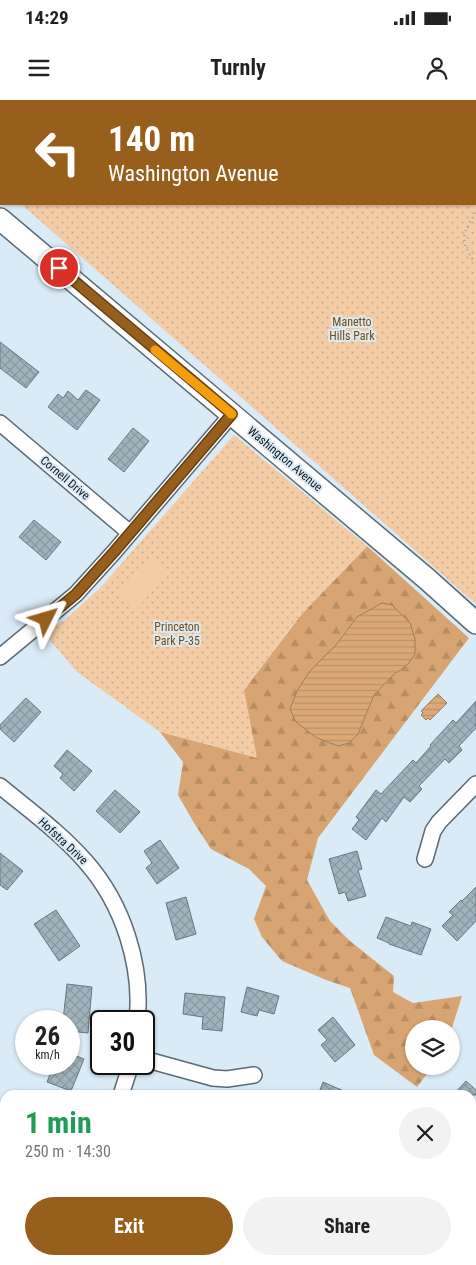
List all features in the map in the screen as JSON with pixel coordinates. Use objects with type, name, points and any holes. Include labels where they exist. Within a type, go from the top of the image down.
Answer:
[{"type":"main road","name":"Washington Avenue","points":[[0,219],[427,579],[476,623]]},
{"type":"street","points":[[0,657],[76,594],[232,414]]},
{"type":"street","name":"Cornell Drive","points":[[0,423],[130,533]]},
{"type":"street","points":[[425,859],[439,822],[476,784]]},
{"type":"street","name":"Hofstra Drive","points":[[0,786],[65,840],[87,863],[109,893],[132,947],[138,994],[137,1010]]},
{"type":"street","points":[[155,1062],[214,1078],[227,1079],[254,1075]]},
{"type":"street","points":[[122,1090],[127,1075]]},
{"type":"path","points":[[476,213],[464,231],[465,247],[474,260],[476,260]]},
{"type":"green space","name":"Manetto Hills Park","points":[[22,205],[476,205],[476,604]]},
{"type":"green space","name":"Princeton Park P-35","points":[[234,435],[367,546],[301,615],[244,690],[257,758],[160,732],[77,672],[43,632],[65,620],[101,587]]},
{"type":"green space","points":[[367,546],[469,638],[318,838],[307,880],[330,921],[350,941],[394,976],[393,992],[413,1003],[462,996],[454,1020],[405,1020],[405,1075],[426,1075],[417,1087],[374,1055],[350,988],[282,961],[262,937],[254,919],[266,886],[249,869],[211,849],[178,795],[183,762],[160,732],[243,747],[244,690],[301,615]],"holes":[[[357,617],[407,665],[393,675],[374,695],[358,734],[338,746],[317,738],[296,722],[336,645]]]},
{"type":"green space","points":[[149,558],[167,574],[136,610],[118,595]]},
{"type":"shaded area","points":[[382,603],[392,605],[410,623],[415,639],[415,654],[407,665],[393,675],[374,695],[358,734],[349,743],[338,746],[317,738],[296,722],[290,709],[297,691],[310,671],[336,645],[357,617]]},
{"type":"shaded area","points":[[438,694],[447,703],[430,720],[428,718],[426,720],[421,715],[423,713],[421,711]]},
{"type":"building","points":[[0,342],[39,372],[26,388],[0,368]]},
{"type":"building","points":[[86,390],[100,400],[77,430],[48,407],[58,394],[63,398],[68,391],[78,400]]},
{"type":"building","points":[[133,428],[149,441],[124,472],[108,459]]},
{"type":"building","points":[[34,520],[61,542],[46,560],[19,537]]},
{"type":"building","points":[[26,698],[41,712],[14,742],[0,729],[0,725]]},
{"type":"building","points":[[476,701],[476,728],[459,746],[462,750],[449,763],[445,759],[419,786],[422,789],[410,802],[404,797],[386,822],[382,818],[366,840],[352,829],[359,820],[356,817],[376,790],[381,794],[413,760],[416,763],[453,720],[456,723]]},
{"type":"building","points":[[67,750],[92,771],[74,791],[60,778],[63,774],[54,766]]},
{"type":"building","points":[[115,790],[140,812],[120,833],[96,811]]},
{"type":"building","points":[[160,840],[179,868],[157,884],[146,868],[152,863],[144,851]]},
{"type":"building","points":[[357,851],[362,869],[358,870],[366,896],[348,901],[345,892],[339,894],[329,859]]},
{"type":"building","points":[[0,853],[23,871],[7,890],[0,885]]},
{"type":"building","points":[[476,887],[476,921],[457,941],[442,926],[453,915],[449,912]]},
{"type":"building","points":[[186,897],[196,934],[176,940],[166,903]]},
{"type":"building","points":[[56,910],[80,946],[59,961],[34,924]]},
{"type":"building","points":[[386,917],[411,926],[412,922],[431,929],[421,955],[377,938]]},
{"type":"building","points":[[67,984],[92,987],[88,1033],[80,1032],[80,1010],[64,1010]]},
{"type":"building","points":[[247,987],[279,996],[274,1014],[259,1010],[257,1016],[241,1012]]},
{"type":"building","points":[[185,993],[225,997],[222,1031],[202,1029],[203,1017],[183,1014]]},
{"type":"building","points":[[333,1017],[355,1045],[335,1062],[321,1045],[327,1040],[318,1030]]},
{"type":"building","points":[[80,1057],[84,1059],[80,1069]]},
{"type":"building","points":[[50,1075],[78,1075],[71,1090],[47,1082]]},
{"type":"building","points":[[466,1081],[476,1090],[458,1090]]},
{"type":"building","points":[[323,1082],[341,1090],[320,1090]]},
{"type":"slow traffic","points":[[155,350],[231,414]]},
{"type":"route","points":[[46,619],[76,594],[232,414],[59,268]]}]
